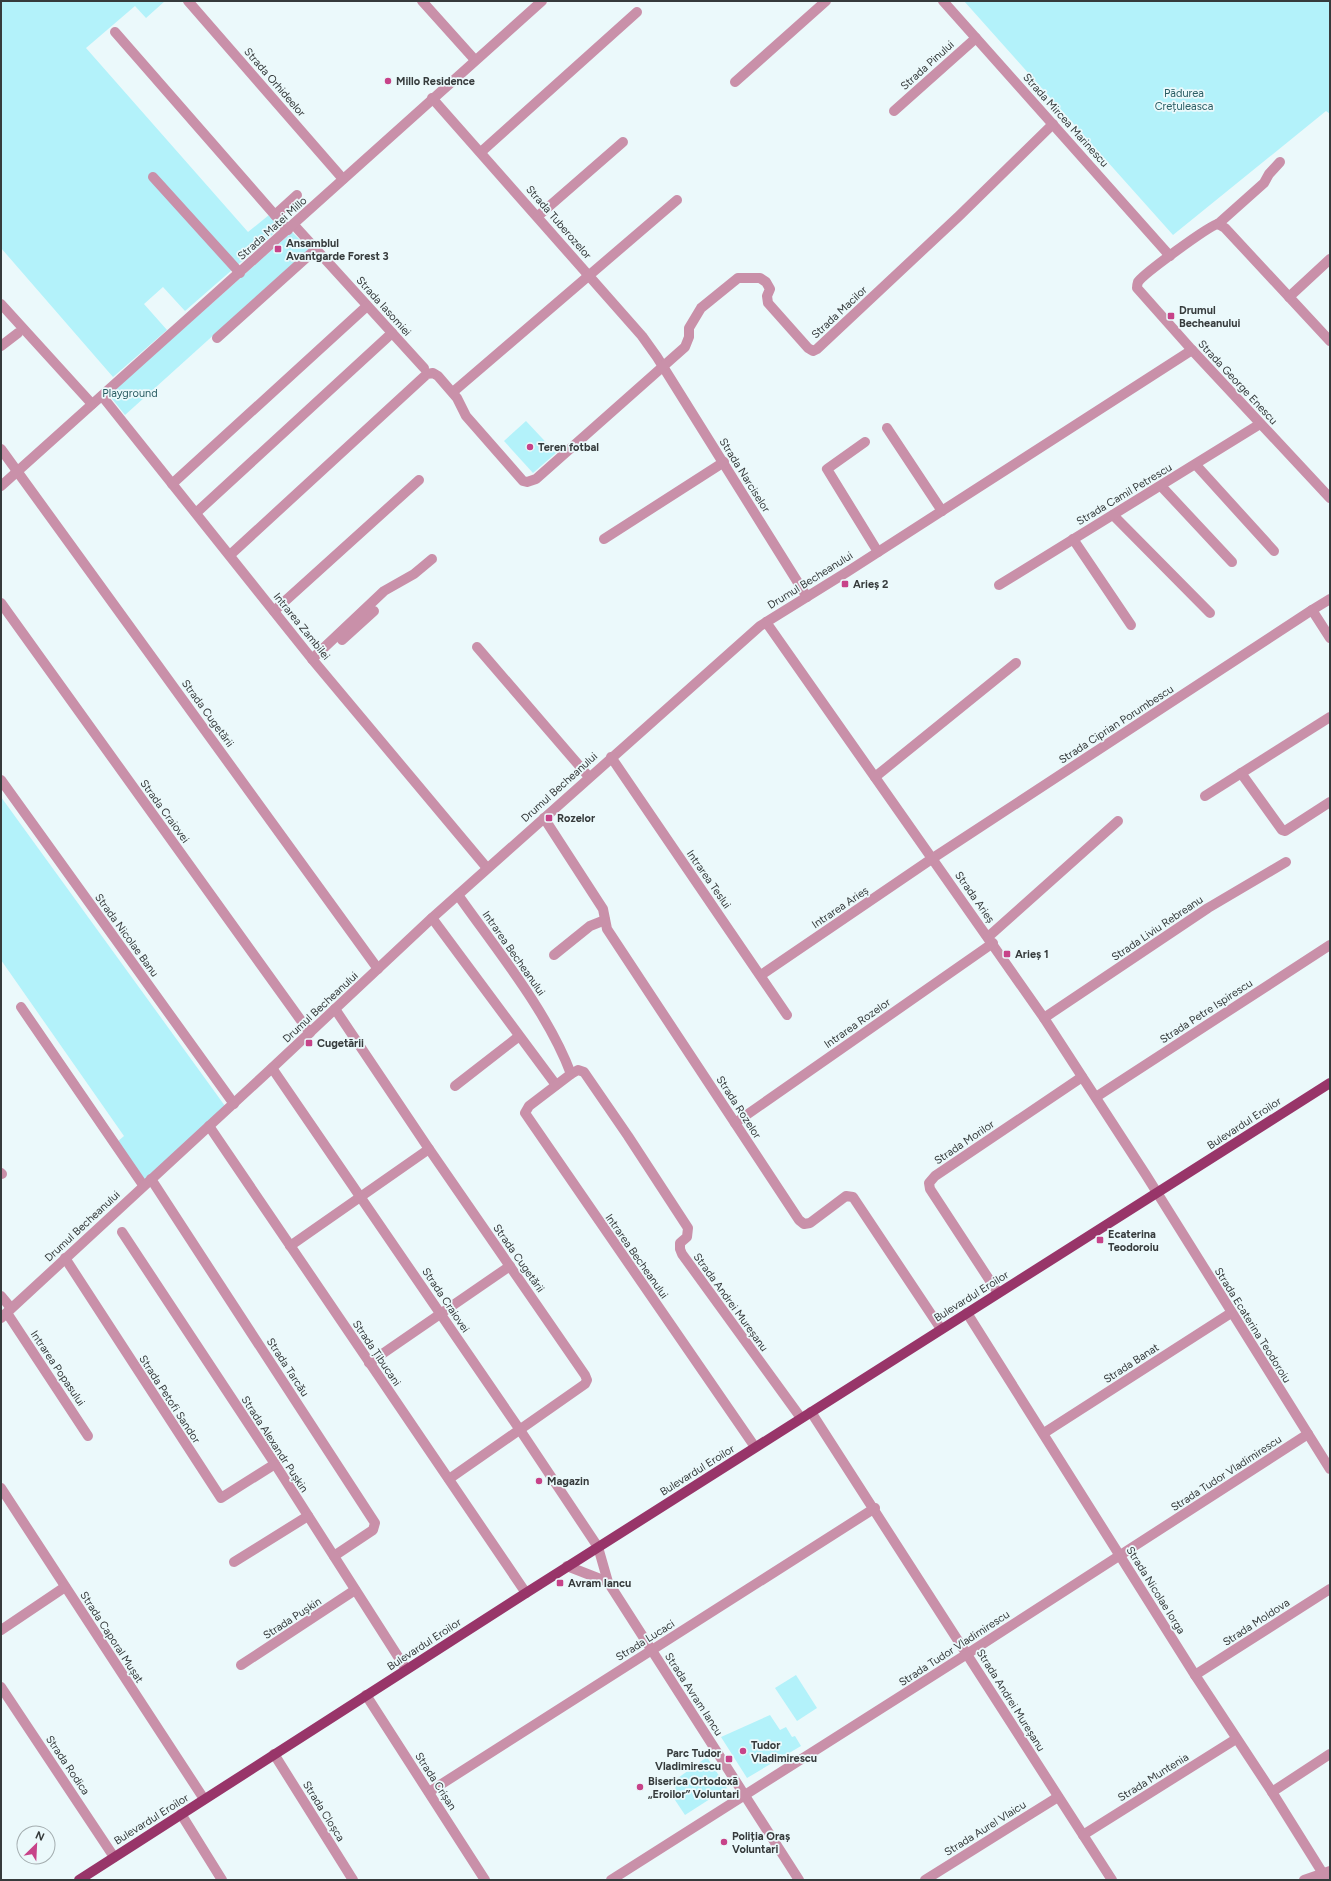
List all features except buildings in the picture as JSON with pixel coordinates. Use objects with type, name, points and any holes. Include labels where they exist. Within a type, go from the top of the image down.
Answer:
[{"type":"main road","name":"Bulevardul Eroilor","points":[[79,1880],[406,1669],[1330,1082]]},
{"type":"street","name":"Strada Orhideelor","points":[[188,1],[343,179]]},
{"type":"street","points":[[422,1],[475,60]]},
{"type":"street","name":"Strada Matei Millo","points":[[1,486],[291,228],[432,98],[541,1]]},
{"type":"street","points":[[735,82],[826,1]]},
{"type":"street","name":"Strada Mircea Marinescu","points":[[943,1],[1170,256]]},
{"type":"street","points":[[481,152],[637,12]]},
{"type":"street","name":"Strada Iasomiei","points":[[115,32],[275,215],[316,250],[425,371],[438,376],[453,392],[462,405],[466,416],[523,481],[527,482],[536,479],[662,366]]},
{"type":"street","name":"Strada Pinului","points":[[894,111],[976,38]]},
{"type":"street","name":"Strada Tuberozelor","points":[[432,98],[538,216],[642,336],[662,366]]},
{"type":"street","name":"Strada Macilor","points":[[662,366],[684,347],[689,337],[689,328],[701,308],[738,278],[760,278],[766,282],[770,289],[767,296],[768,303],[808,348],[817,350],[959,216],[1053,124]]},
{"type":"street","points":[[538,216],[623,142]]},
{"type":"street","points":[[1280,162],[1269,174],[1264,183],[1218,224],[1225,228],[1330,341]]},
{"type":"street","points":[[153,177],[240,273]]},
{"type":"street","points":[[275,215],[297,195]]},
{"type":"street","points":[[453,392],[677,200]]},
{"type":"street","name":"Strada George Enescu","points":[[1218,224],[1210,227],[1138,281],[1137,288],[1260,424],[1330,498]]},
{"type":"street","points":[[217,338],[316,250]]},
{"type":"street","points":[[1289,297],[1330,259]]},
{"type":"street","points":[[1,304],[92,404]]},
{"type":"street","points":[[172,484],[367,306]]},
{"type":"street","points":[[1,346],[18,333]]},
{"type":"street","points":[[196,513],[392,333]]},
{"type":"street","name":"Drumul Becheanului","points":[[6,1313],[147,1182],[234,1104],[432,918],[588,777],[766,622],[878,552],[1192,350]]},
{"type":"street","name":"Strada Narciselor","points":[[662,366],[724,462],[807,597]]},
{"type":"street","points":[[230,555],[425,371]]},
{"type":"street","name":"Intrarea Zambilei","points":[[102,396],[314,661],[487,868]]},
{"type":"street","name":"Strada Camil Petrescu","points":[[999,585],[1196,465],[1260,424]]},
{"type":"street","points":[[887,428],[942,511]]},
{"type":"street","points":[[865,442],[829,466],[827,469],[878,552]]},
{"type":"street","points":[[1,449],[17,471]]},
{"type":"street","points":[[604,539],[724,462]]},
{"type":"street","points":[[1196,465],[1274,551]]},
{"type":"street","name":"Strada Cugetării","points":[[17,471],[378,969]]},
{"type":"street","points":[[274,611],[419,480]]},
{"type":"street","points":[[1161,486],[1232,562]]},
{"type":"street","points":[[1113,515],[1210,613]]},
{"type":"street","points":[[1073,539],[1131,625]]},
{"type":"street","points":[[314,661],[384,590],[414,574],[432,559]]},
{"type":"street","points":[[1330,599],[1312,610],[1330,638]]},
{"type":"street","name":"Strada Craiovei","points":[[1,603],[310,1033]]},
{"type":"street","name":"Strada Ciprian Porumbescu","points":[[933,858],[1312,610]]},
{"type":"street","points":[[314,661],[374,611]]},
{"type":"street","name":"Strada Arieș","points":[[766,622],[991,940],[1096,1097],[1156,1193]]},
{"type":"street","points":[[477,647],[588,777]]},
{"type":"street","points":[[875,777],[1016,663]]},
{"type":"street","points":[[1205,796],[1330,717]]},
{"type":"street","name":"Intrarea Teslui","points":[[611,757],[787,1015]]},
{"type":"street","points":[[1241,774],[1282,830],[1285,831],[1330,802]]},
{"type":"street","name":"Strada Nicolae Banu","points":[[1,780],[234,1104]]},
{"type":"street","name":"Strada Rozelor","points":[[544,818],[603,909],[607,929],[799,1220],[804,1224],[810,1223],[846,1196],[853,1197],[941,1329]]},
{"type":"street","name":"Intrarea Rozelor","points":[[735,1123],[991,940],[1118,821]]},
{"type":"street","name":"Intrarea Arieș","points":[[761,975],[933,858]]},
{"type":"street","name":"Strada Liviu Rebreanu","points":[[1044,1018],[1208,908],[1286,862]]},
{"type":"street","name":"Intrarea Becheanului","points":[[458,895],[544,1019],[563,1054],[571,1074],[529,1106],[525,1113],[755,1447]]},
{"type":"street","points":[[432,918],[518,1037],[556,1085]]},
{"type":"street","points":[[554,956],[590,926],[605,920]]},
{"type":"street","name":"Strada Petre Ispirescu","points":[[1096,1097],[1330,946]]},
{"type":"street","name":"Strada Tarcău","points":[[21,1007],[147,1182],[375,1523],[373,1530],[334,1556]]},
{"type":"street","name":"Strada Cugetării","points":[[336,1009],[429,1149],[587,1380],[585,1384],[449,1479]]},
{"type":"street","points":[[455,1086],[518,1037]]},
{"type":"street","name":"Strada Craiovei","points":[[272,1068],[520,1430],[598,1547]]},
{"type":"street","name":"Strada Andrei Mureșanu","points":[[571,1074],[578,1070],[584,1072],[628,1136],[688,1228],[687,1237],[680,1243],[682,1254],[801,1418]]},
{"type":"street","name":"Strada Morilor","points":[[998,1293],[930,1189],[929,1183],[935,1176],[1082,1077]]},
{"type":"street","name":"Strada Țibucani","points":[[209,1126],[526,1593]]},
{"type":"street","points":[[290,1246],[429,1149]]},
{"type":"street","name":"Strada Ecaterina Teodoroiu","points":[[1156,1193],[1330,1469]]},
{"type":"street","name":"Strada Alexandr Pușkin","points":[[122,1232],[275,1464],[406,1669]]},
{"type":"street","name":"Strada Petofi Sandor","points":[[65,1258],[221,1498],[275,1464]]},
{"type":"street","points":[[369,1363],[510,1266]]},
{"type":"street","name":"Intrarea Popasului","points":[[1,1296],[6,1313],[88,1436]]},
{"type":"street","name":"Strada Nicolae Iorga","points":[[967,1313],[1044,1433],[1195,1676],[1326,1875]]},
{"type":"street","name":"Strada Banat","points":[[1044,1433],[1231,1313]]},
{"type":"street","name":"Strada Andrei Mureșanu","points":[[811,1412],[1112,1880]]},
{"type":"street","name":"Strada Tudor Vladimirescu","points":[[611,1880],[1121,1556],[1308,1434]]},
{"type":"street","name":"Strada Caporal Mușat","points":[[1,1488],[204,1799]]},
{"type":"street","name":"Strada Lucaci","points":[[429,1792],[874,1508]]},
{"type":"street","points":[[234,1562],[308,1516]]},
{"type":"street","name":"Strada Avram Iancu","points":[[598,1547],[608,1582],[799,1880]]},
{"type":"street","points":[[568,1566],[608,1582]]},
{"type":"street","points":[[1,1630],[65,1587]]},
{"type":"street","name":"Strada Moldova","points":[[1195,1676],[1330,1589]]},
{"type":"street","name":"Strada Pușkin","points":[[241,1665],[355,1590]]},
{"type":"street","name":"Strada Rodica","points":[[1,1687],[114,1857]]},
{"type":"street","name":"Strada Crișan","points":[[366,1695],[485,1880]]},
{"type":"street","name":"Strada Muntenia","points":[[1083,1835],[1236,1739]]},
{"type":"street","name":"Strada Cloșca","points":[[274,1754],[353,1880]]},
{"type":"street","points":[[1272,1792],[1330,1754]]},
{"type":"street","name":"Strada Aurel Vlaicu","points":[[925,1880],[1058,1797]]},
{"type":"street","points":[[181,1814],[222,1880]]},
{"type":"street","points":[[1304,1880],[1326,1875]]},
{"type":"green space","points":[[1,1],[165,1],[146,18],[135,6],[86,48],[248,232],[269,215],[280,228],[185,311],[163,287],[144,304],[167,330],[113,377],[1,248]]},
{"type":"green space","name":"Pădurea Crețuleasca","points":[[964,1],[1330,1],[1330,114],[1326,111],[1173,235]]},
{"type":"green space","name":"Playground","points":[[292,232],[309,249],[125,415],[109,395]]},
{"type":"green space","name":"Teren fotbal","points":[[526,421],[556,453],[533,473],[504,441]]},
{"type":"green space","points":[[1,797],[225,1106],[143,1184],[116,1143],[124,1136],[1,960]]},
{"type":"green space","points":[[796,1675],[817,1708],[797,1721],[775,1688]]},
{"type":"green space","points":[[770,1715],[780,1730],[786,1727],[792,1737],[795,1736],[801,1746],[747,1778],[721,1737]]},
{"type":"green space","points":[[707,1757],[727,1788],[685,1815],[673,1797],[678,1778]]},
{"type":"place","name":"Millo Residence","points":[[388,81]]},
{"type":"place","name":"Ansamblul Avantgarde Forest 3","points":[[278,249]]},
{"type":"place","name":"Drumul Becheanului","points":[[1171,316]]},
{"type":"place","name":"Teren fotbal","points":[[530,447]]},
{"type":"place","name":"Arieș 2","points":[[845,584]]},
{"type":"place","name":"Rozelor","points":[[549,818]]},
{"type":"place","name":"Arieș 1","points":[[1007,954]]},
{"type":"place","name":"Cugetării","points":[[309,1043]]},
{"type":"place","name":"Ecaterina Teodoroiu","points":[[1100,1240]]},
{"type":"place","name":"Magazin","points":[[539,1481]]},
{"type":"place","name":"Avram Iancu","points":[[560,1583]]},
{"type":"place","name":"Tudor Vladimirescu","points":[[743,1751]]},
{"type":"place","name":"Parc Tudor Vladimirescu","points":[[729,1759]]},
{"type":"place","name":"Biserica Ortodoxă „Eroilor” Voluntari","points":[[640,1787]]},
{"type":"place","name":"Poliția Oraș Voluntari","points":[[724,1842]]}]
